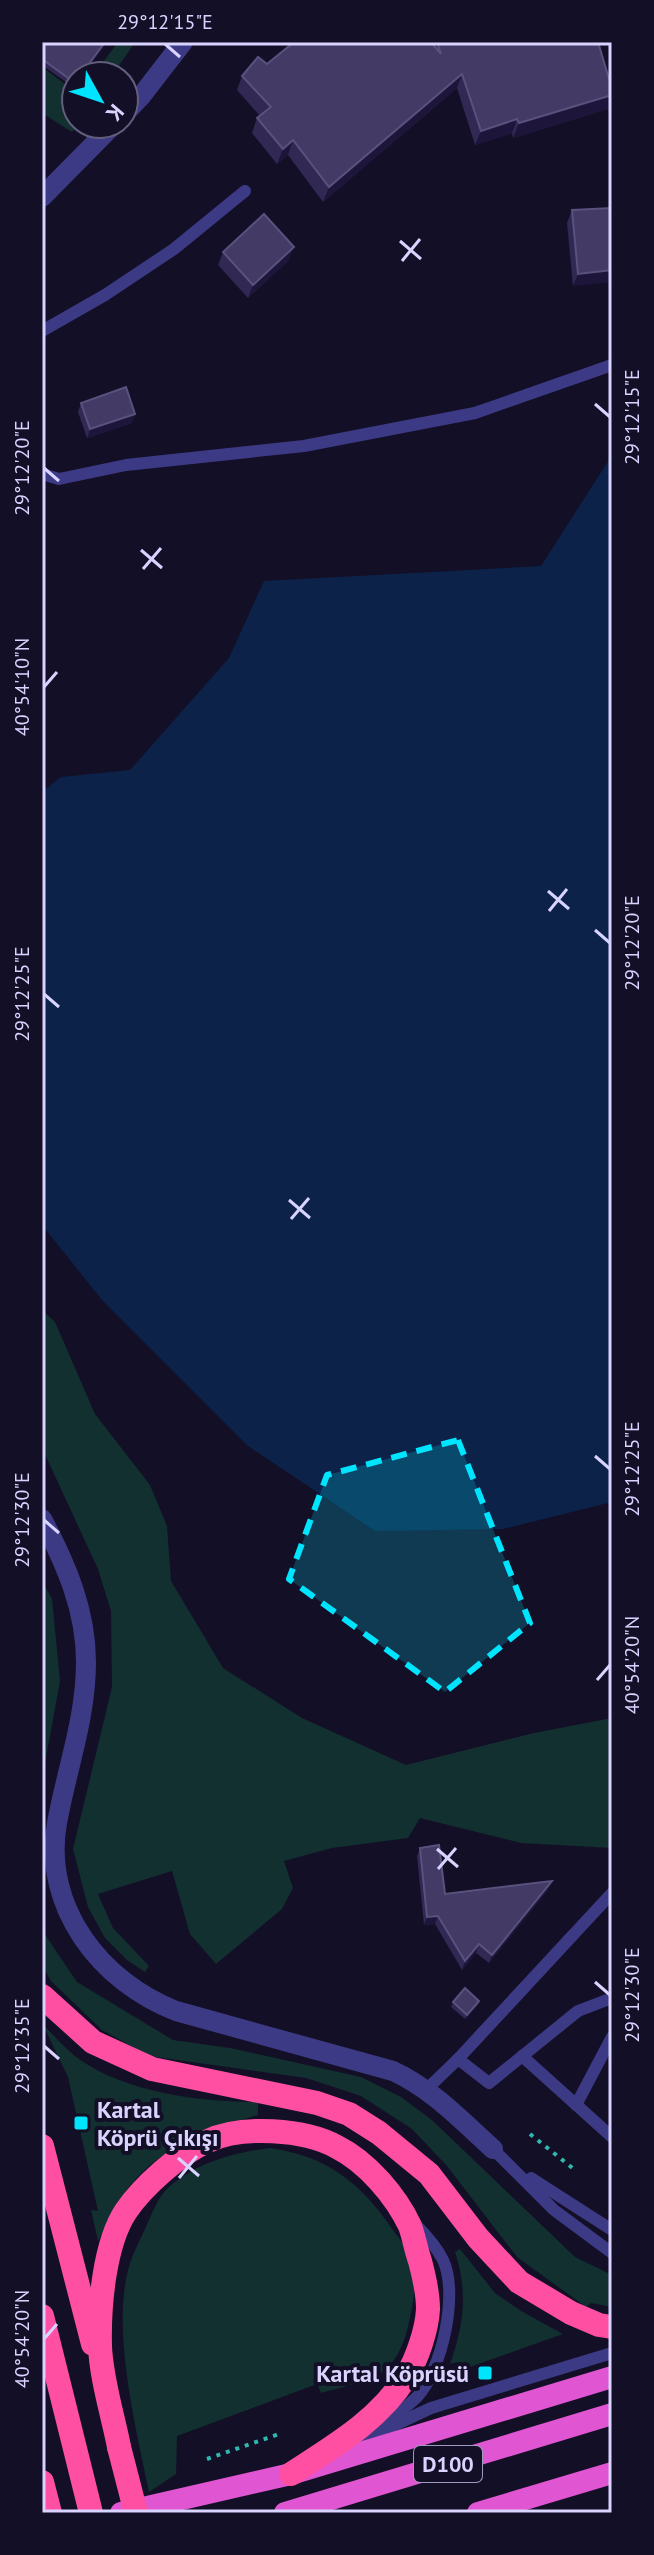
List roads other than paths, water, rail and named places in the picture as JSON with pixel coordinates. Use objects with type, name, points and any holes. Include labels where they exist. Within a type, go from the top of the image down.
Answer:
[{"type":"highway","points":[[42,1996],[93,2042],[152,2069],[317,2103],[349,2114],[379,2133],[429,2174],[478,2238],[519,2282],[571,2313],[612,2327]]},
{"type":"highway","points":[[119,2447],[100,2348],[109,2255],[124,2214],[139,2194],[173,2164],[208,2140],[246,2132],[289,2132],[337,2146],[374,2175],[410,2227],[424,2278],[428,2309],[407,2376],[378,2412],[356,2432],[291,2474]]},
{"type":"highway","points":[[42,2146],[136,2513]]},
{"type":"highway","points":[[42,2316],[91,2513]]},
{"type":"highway","points":[[121,2513],[291,2474],[612,2377]]},
{"type":"highway","name":"D100","points":[[285,2513],[612,2414]]},
{"type":"highway","name":"D100","points":[[478,2513],[612,2473]]},
{"type":"highway","points":[[42,2482],[50,2513]]},
{"type":"street","points":[[140,97],[183,42]]},
{"type":"street","points":[[43,193],[98,140]]},
{"type":"street","points":[[43,1521],[78,1598],[83,1626],[86,1661],[84,1707],[56,1824],[55,1856],[59,1886],[80,1937],[110,1970],[155,2003],[393,2071],[427,2089],[493,2149]]},
{"type":"lane","points":[[42,331],[105,295],[174,249],[245,191]]},
{"type":"lane","points":[[42,474],[59,479],[126,465],[304,446],[475,413],[612,365]]},
{"type":"lane","points":[[427,2089],[612,1893]]},
{"type":"lane","points":[[458,2059],[489,2083],[578,2011],[612,1998]]},
{"type":"lane","points":[[576,2105],[612,2037]]},
{"type":"lane","points":[[522,2056],[612,2137]]},
{"type":"lane","points":[[493,2149],[546,2190],[612,2230]]},
{"type":"lane","points":[[493,2149],[554,2210],[612,2253]]},
{"type":"lane","points":[[291,2474],[431,2408],[612,2353]]},
{"type":"water","points":[[612,455],[612,1502],[503,1529],[375,1531],[248,1446],[102,1300],[42,1225],[42,792],[61,777],[130,770],[229,658],[264,581],[541,566]]},
{"type":"place","name":"Kartal Köprü Çıkışı","points":[[81,2123]]},
{"type":"place","name":"Kartal Köprüsü","points":[[485,2373]]}]
